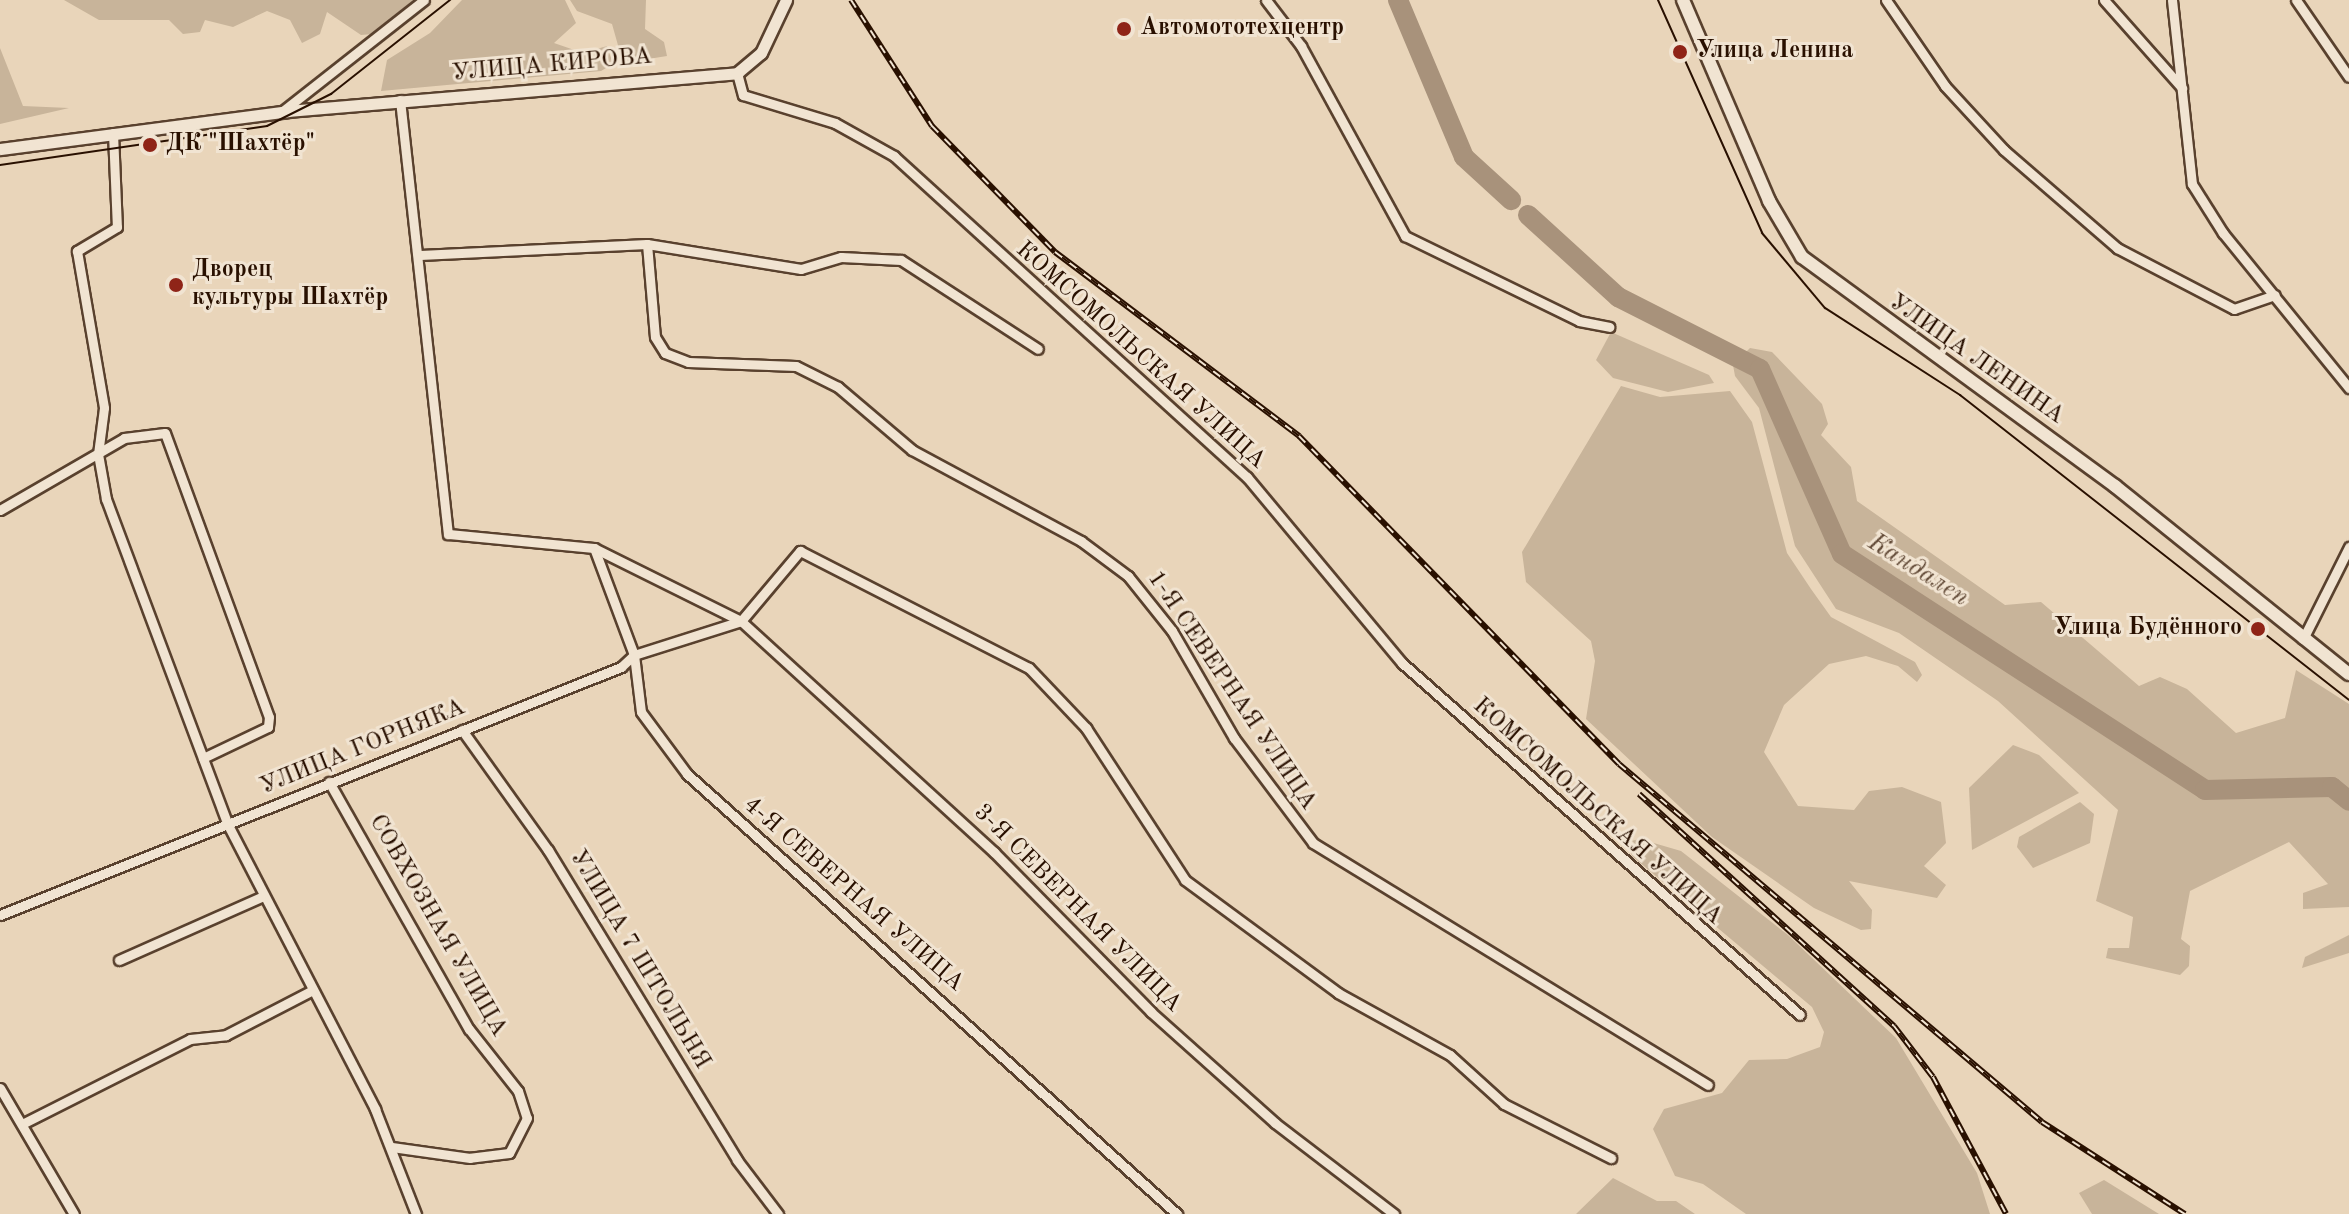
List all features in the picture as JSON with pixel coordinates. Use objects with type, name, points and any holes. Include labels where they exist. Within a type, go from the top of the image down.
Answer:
[{"type":"main road","name":"УЛИЦА ЛЕНИНА","points":[[1683,0],[1769,201],[1802,257],[2115,486],[2349,674]]},
{"type":"street","points":[[281,112],[424,0]]},
{"type":"street","points":[[737,73],[761,53],[786,0]]},
{"type":"street","points":[[1266,0],[1301,46],[1405,236],[1579,321],[1609,327]]},
{"type":"street","points":[[1886,0],[1945,86],[2004,150],[2117,248],[2234,309],[2275,295]]},
{"type":"street","points":[[2104,0],[2182,88]]},
{"type":"street","points":[[2172,0],[2192,184],[2349,388]]},
{"type":"street","points":[[2296,0],[2349,77]]},
{"type":"street","name":"УЛИЦА КИРОВА","points":[[0,149],[281,112],[737,73]]},
{"type":"street","name":"КОМСОМОЛЬСКАЯ УЛИЦА","points":[[737,73],[743,95],[835,123],[894,156],[1247,477],[1402,663],[1800,1015]]},
{"type":"street","points":[[400,100],[420,255],[448,534],[594,548]]},
{"type":"street","points":[[113,133],[117,227],[77,251],[104,408],[98,454],[106,499],[228,825],[261,897],[392,1147],[416,1214]]},
{"type":"street","points":[[420,255],[647,244],[801,269],[841,257],[901,260],[1038,349]]},
{"type":"street","name":"1-Я СЕВЕРНАЯ УЛИЦА","points":[[647,244],[655,337],[665,353],[688,362],[755,361],[796,366],[838,387],[912,450],[1081,541],[1128,576],[1313,843],[1708,1085]]},
{"type":"street","points":[[0,510],[124,438],[165,433],[267,704],[268,727],[203,758]]},
{"type":"street","points":[[2303,639],[2349,547]]},
{"type":"street","name":"3-Я СЕВЕРНАЯ УЛИЦА","points":[[594,548],[741,621],[994,852],[1151,1012],[1275,1123],[1394,1214]]},
{"type":"street","name":"4-Я СЕВЕРНАЯ УЛИЦА","points":[[594,548],[634,655],[649,731],[687,774],[1177,1214]]},
{"type":"street","points":[[741,621],[800,551],[1029,668],[1086,728],[1185,880],[1338,993],[1450,1055],[1504,1104],[1611,1158]]},
{"type":"street","name":"УЛИЦА ГОРНЯКА","points":[[0,915],[621,667],[634,655],[741,621]]},
{"type":"street","name":"УЛИЦА 7 ШТОЛЬНЯ","points":[[462,730],[548,850],[737,1160],[778,1214]]},
{"type":"street","name":"СОВХОЗНАЯ УЛИЦА","points":[[329,782],[469,1029],[518,1091],[527,1118],[509,1153],[470,1158],[392,1147]]},
{"type":"street","points":[[119,960],[261,897]]},
{"type":"street","points":[[22,1124],[190,1039],[226,1035],[311,991]]},
{"type":"street","points":[[0,1088],[74,1214]]},
{"type":"shaded area","points":[[64,0],[413,0],[372,34],[361,35],[327,12],[320,34],[302,43],[290,20],[267,11],[233,27],[205,20],[200,32],[183,34],[169,20],[99,20]]},
{"type":"shaded area","points":[[462,0],[565,0],[576,23],[554,43],[583,53],[607,46],[613,64],[601,71],[381,91],[387,60],[430,33]]},
{"type":"shaded area","points":[[570,0],[646,0],[645,29],[664,42],[667,56],[623,63],[612,24],[577,11]]},
{"type":"shaded area","points":[[0,48],[23,106],[69,108],[0,124]]},
{"type":"shaded area","points":[[1611,332],[1709,375],[1714,383],[1668,392],[1613,378],[1596,360]]},
{"type":"shaded area","points":[[1750,348],[1772,352],[1822,404],[1828,424],[1821,435],[1851,467],[1857,501],[2005,605],[2041,602],[2139,686],[2160,677],[2187,689],[2236,733],[2285,718],[2296,670],[2349,704],[2349,907],[2303,909],[2303,893],[2328,884],[2289,842],[2190,891],[2181,939],[2190,946],[2189,966],[2180,975],[2106,958],[2108,948],[2129,948],[2133,917],[2096,901],[2118,810],[1998,701],[1899,633],[1836,609],[1795,546],[1759,408],[1735,376],[1733,365]]},
{"type":"shaded area","points":[[1621,386],[1660,397],[1730,391],[1752,422],[1787,553],[1811,589],[1831,617],[1915,662],[1922,675],[1917,682],[1898,666],[1866,656],[1829,664],[1784,705],[1764,752],[1798,806],[1854,810],[1869,791],[1902,787],[1941,802],[1946,843],[1924,866],[1946,885],[1937,898],[1849,881],[1872,910],[1871,929],[1861,930],[1814,908],[1712,837],[1586,719],[1595,661],[1591,641],[1526,582],[1522,552]]},
{"type":"shaded area","points":[[2013,745],[2039,755],[2079,793],[1972,850],[1969,788]]},
{"type":"shaded area","points":[[2080,802],[2094,814],[2090,843],[2033,868],[2017,847],[2019,837]]},
{"type":"shaded area","points":[[1640,839],[1681,851],[1788,935],[1896,1038],[1977,1173],[1990,1214],[1746,1214],[1703,1184],[1675,1176],[1653,1129],[1664,1109],[1722,1093],[1749,1060],[1787,1059],[1820,1047],[1824,1032],[1812,1007],[1632,856],[1626,842]]},
{"type":"shaded area","points":[[2349,935],[2349,953],[2302,968],[2305,957]]},
{"type":"shaded area","points":[[1613,1178],[1657,1201],[1676,1201],[1695,1214],[1576,1214]]},
{"type":"shaded area","points":[[2104,1180],[2159,1214],[2092,1214],[2079,1193]]},
{"type":"waterway","name":"Кандалеп","points":[[1398,0],[1464,157],[1511,200]]},
{"type":"waterway","name":"Кандалеп","points":[[1528,215],[1618,297],[1760,369],[1842,554],[2205,790],[2332,787],[2349,801]]},
{"type":"tram line","points":[[0,165],[267,126],[331,94],[450,0]]},
{"type":"tram line","points":[[1658,0],[1762,233],[1825,308],[1960,395],[2349,700]]},
{"type":"railway","points":[[851,0],[932,126],[1055,252],[1299,436],[1619,764],[2042,1122],[2185,1214]]},
{"type":"railway","points":[[1639,794],[1894,1026],[1933,1077],[2006,1214]]},
{"type":"place","name":"Автомототехцентр","points":[[1124,29]]},
{"type":"place","name":"Улица Ленина","points":[[1680,52]]},
{"type":"place","name":"ДК \"Шахтёр\"","points":[[150,145]]},
{"type":"place","name":"Дворец культуры Шахтёр","points":[[176,285]]},
{"type":"place","name":"Улица Будённого","points":[[2258,629]]}]
